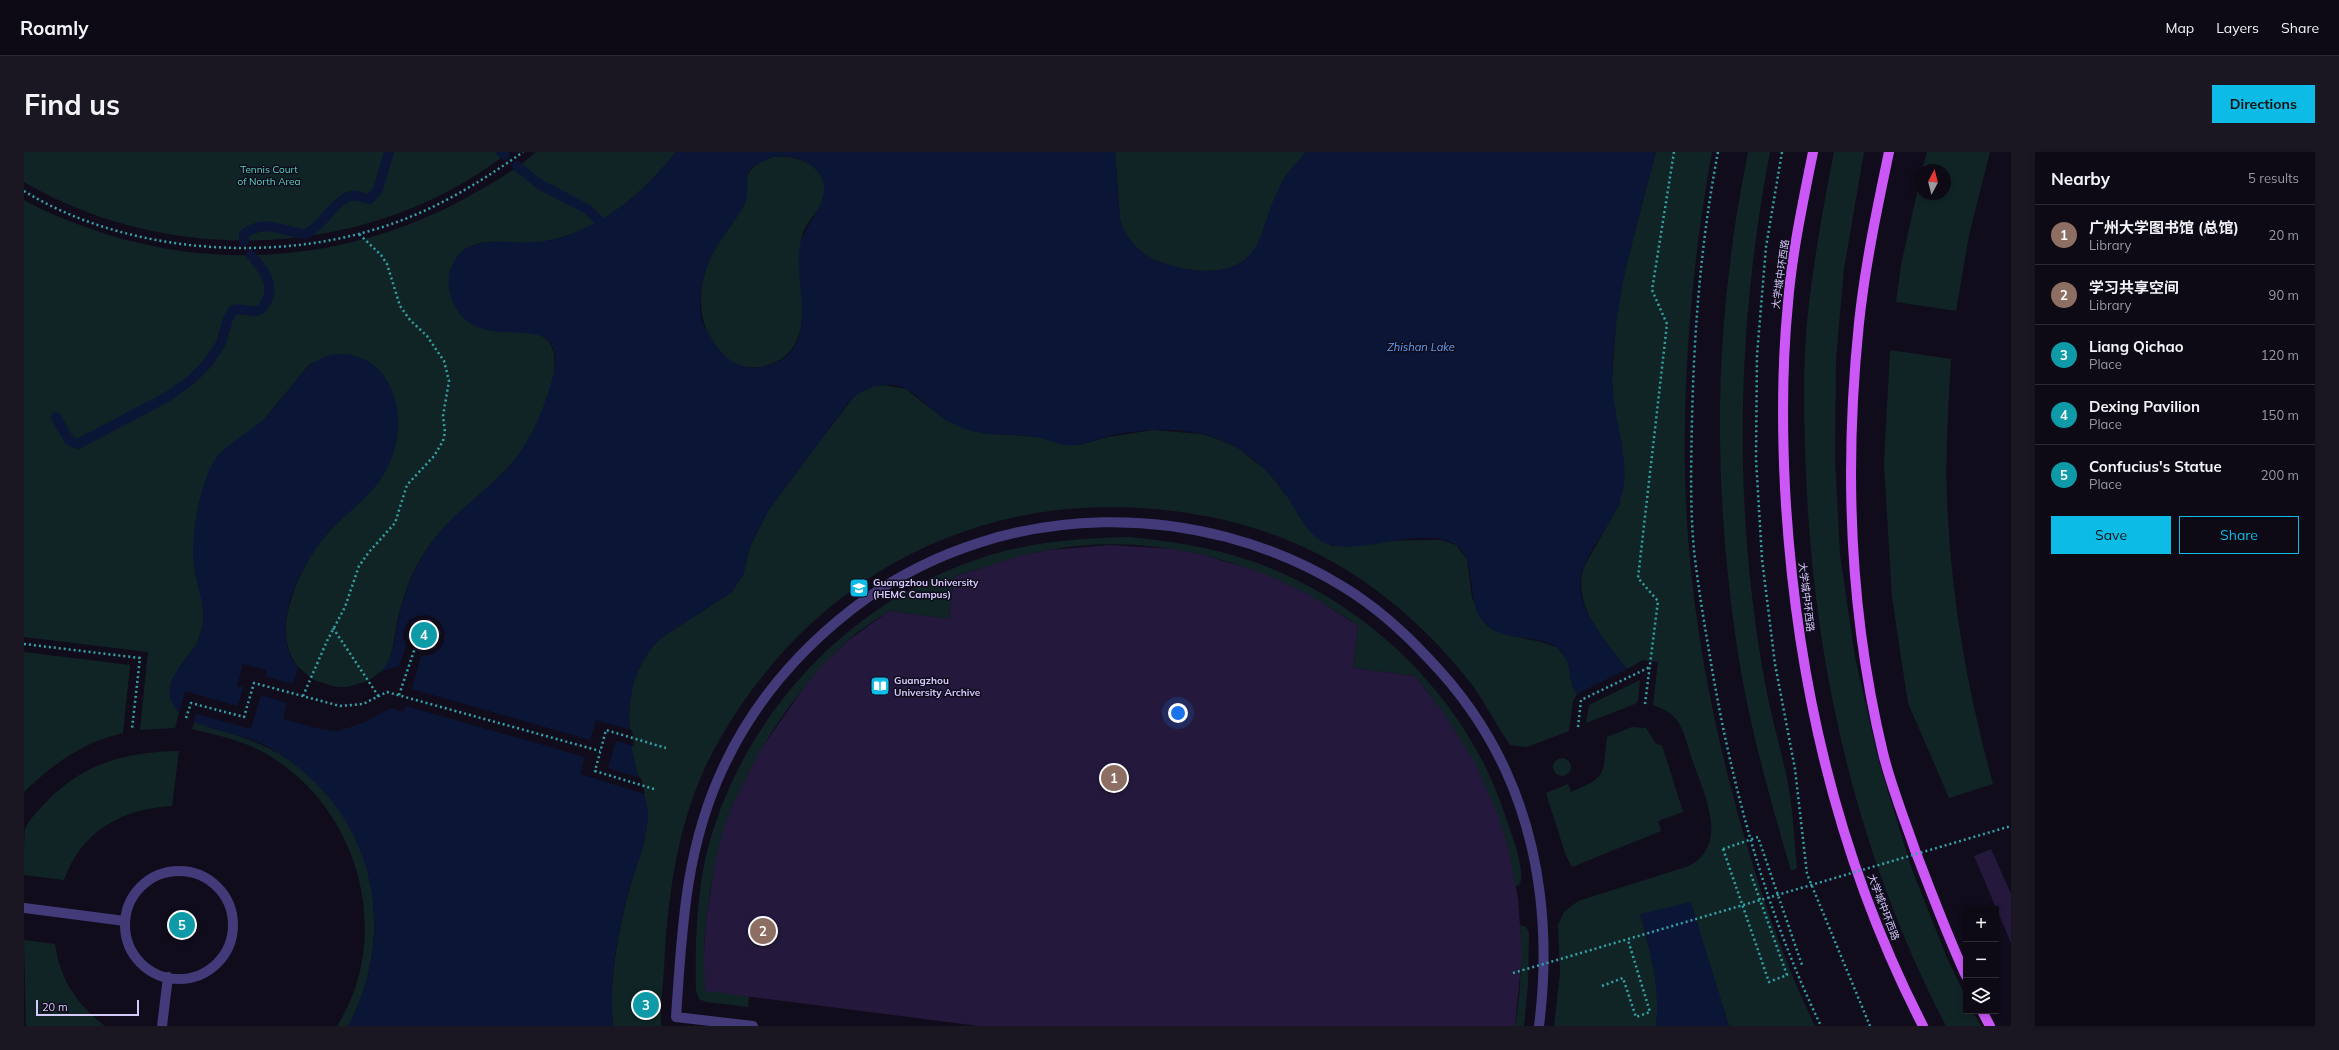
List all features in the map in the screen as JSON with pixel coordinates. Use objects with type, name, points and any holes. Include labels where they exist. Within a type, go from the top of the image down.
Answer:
[{"type":"main road","name":"大学城中环西路","points":[[1813,152],[1787,310],[1783,418],[1791,574],[1809,694],[1834,800],[1880,932],[1923,1026]]},
{"type":"main road","points":[[1889,152],[1873,230],[1859,322],[1855,372],[1850,485],[1852,555],[1857,613],[1883,755],[1936,906],[1963,969]]},
{"type":"main road","points":[[1984,1014],[1990,1026]]},
{"type":"lane","points":[[754,1026],[676,1016],[683,909],[694,847],[722,769],[750,719],[764,698],[797,658],[834,624],[876,592],[923,566],[967,547],[1006,534],[1069,524],[1123,521],[1191,529],[1223,535],[1260,547],[1318,573],[1344,587],[1390,621],[1437,668],[1458,692],[1474,715],[1505,769],[1518,802],[1533,854],[1540,896],[1544,949],[1544,972],[1539,1026]]},
{"type":"lane","points":[[188,871],[197,874],[214,884],[221,891],[230,908],[233,928],[232,938],[223,956],[216,964],[200,974],[180,978],[168,977],[152,971],[136,958],[127,940],[125,921],[135,893],[149,880],[168,872],[188,871]]},
{"type":"lane","points":[[24,908],[125,921]]},
{"type":"lane","points":[[162,1026],[168,977]]},
{"type":"path","points":[[24,191],[71,213],[115,230],[154,240],[194,246],[281,246],[330,240],[376,229],[413,216],[456,195],[492,174],[523,152]]},
{"type":"path","points":[[1645,704],[1658,601],[1638,578],[1667,324],[1652,290],[1674,152]]},
{"type":"path","points":[[1718,152],[1702,254],[1696,318],[1691,468],[1694,551],[1721,725],[1739,797],[1763,883],[1800,979],[1821,1026]]},
{"type":"path","points":[[303,696],[333,628],[345,607],[363,559],[395,523],[407,485],[434,456],[443,441],[445,432],[443,416],[449,391],[447,371],[439,352],[427,336],[410,320],[400,306],[387,264],[381,255],[358,233]]},
{"type":"path","points":[[333,628],[379,697]]},
{"type":"path","points":[[24,644],[140,658],[132,729]]},
{"type":"path","points":[[399,695],[415,648]]},
{"type":"path","points":[[1578,727],[1581,700],[1650,667]]},
{"type":"path","points":[[186,718],[191,703],[244,717],[254,683],[340,706],[363,704],[387,692],[600,751]]},
{"type":"path","points":[[654,789],[595,771],[606,730],[666,748]]},
{"type":"path","points":[[1513,973],[1743,907],[2011,826]]},
{"type":"path","points":[[1750,872],[1787,975],[1769,982],[1723,849],[1758,837],[1802,965]]},
{"type":"path","points":[[1602,986],[1623,978],[1636,1017],[1650,1012],[1628,940]]},
{"type":"green space","name":"Tennis Court of North Area","points":[[24,152],[509,152],[455,188],[396,214],[335,231],[271,240],[207,239],[143,229],[82,210],[24,182]]},
{"type":"green space","points":[[536,152],[676,152],[662,169],[631,199],[614,212],[576,233],[533,243],[484,243],[466,249],[458,255],[527,332],[544,337],[553,350],[554,367],[551,388],[534,429],[516,458],[493,483],[444,528],[419,561],[410,580],[401,606],[390,657],[385,668],[377,677],[365,683],[349,687],[326,685],[312,679],[301,670],[292,658],[286,638],[288,611],[298,580],[308,560],[328,533],[372,490],[381,479],[388,466],[393,451],[396,406],[391,391],[383,376],[372,364],[361,358],[346,356],[330,357],[309,365],[261,423],[218,455],[207,476],[202,494],[200,589],[203,606],[203,624],[197,644],[180,666],[177,711],[179,713],[175,728],[140,730],[148,652],[24,637],[24,200],[48,212],[88,228],[136,242],[185,252],[235,255],[284,253],[333,246],[381,234],[428,217],[490,185]]},
{"type":"green space","points":[[1115,152],[1306,152],[1291,169],[1281,184],[1258,243],[1250,254],[1241,262],[1230,268],[1204,271],[1191,270],[1158,261],[1143,253],[1131,242],[1126,235],[1120,219]]},
{"type":"green space","points":[[1656,152],[1712,152],[1697,249],[1685,401],[1686,501],[1689,550],[1697,621],[1709,692],[1725,763],[1743,832],[1775,930],[1804,1003],[1815,1026],[1729,1026],[1720,997],[1640,914],[1651,956],[1656,983],[1656,1026],[1554,1026],[1560,973],[1558,925],[1564,912],[1578,901],[1689,866],[1701,857],[1708,845],[1711,832],[1707,803],[1682,729],[1671,714],[1653,705],[1658,662],[1643,660],[1627,669],[1600,634],[1585,607],[1582,593],[1581,579],[1585,565],[1620,503],[1612,379],[1617,307],[1624,273]]},
{"type":"green space","points":[[1748,152],[1770,152],[1759,216],[1745,346],[1743,477],[1753,607],[1763,672],[1791,801],[1797,868],[1791,871],[1759,756],[1746,698],[1730,593],[1722,499],[1720,405],[1725,311],[1740,194]]},
{"type":"green space","points":[[1834,152],[1864,152],[1844,269],[1836,358],[1835,457],[1840,555],[1855,657],[1879,762],[1911,867],[1947,958],[1963,991],[1963,1014],[1975,1014],[1981,1026],[1946,1026],[1915,961],[1888,895],[1865,827],[1846,758],[1830,689],[1819,618],[1811,547],[1806,475],[1804,389],[1805,346],[1809,303],[1820,228]]},
{"type":"green space","points":[[1927,152],[1990,152],[1969,235],[1956,311],[1896,302],[1901,265],[1915,200],[1951,200],[1951,164],[1924,164]]},
{"type":"green space","points":[[773,157],[788,157],[809,164],[820,174],[826,189],[822,203],[804,229],[802,236],[800,253],[802,311],[800,329],[794,345],[783,358],[765,366],[749,367],[734,363],[725,357],[716,347],[709,335],[704,323],[702,310],[702,283],[711,257],[745,203],[748,174],[754,166]]},
{"type":"green space","points":[[1890,350],[1951,359],[1946,459],[1950,553],[1963,653],[1984,751],[1993,784],[1949,798],[1908,703],[1892,597],[1884,464]]},
{"type":"green space","points":[[884,385],[906,389],[944,419],[983,433],[1038,437],[1065,444],[1080,445],[1108,437],[1153,430],[1202,434],[1221,440],[1238,448],[1268,472],[1294,505],[1305,526],[1322,541],[1332,546],[1353,546],[1388,541],[1427,540],[1441,540],[1456,545],[1467,559],[1472,599],[1502,634],[1542,642],[1558,648],[1568,661],[1572,686],[1577,694],[1573,701],[1569,731],[1527,747],[1510,745],[1473,686],[1447,654],[1418,625],[1370,585],[1353,574],[1314,552],[1273,534],[1230,521],[1187,513],[1116,507],[1047,512],[981,526],[918,550],[861,584],[808,626],[761,678],[721,737],[695,792],[686,821],[678,850],[669,909],[661,1005],[661,1026],[613,1026],[612,993],[617,943],[628,894],[645,837],[648,818],[647,805],[632,751],[629,716],[630,699],[640,666],[661,638],[732,592],[743,575],[750,547],[768,511],[856,394],[874,386]]},
{"type":"green space","points":[[1129,537],[1207,549],[1226,553],[1263,565],[1320,592],[1356,616],[1389,642],[1420,672],[1447,705],[1471,741],[1491,778],[1520,863],[1521,880],[1519,885],[1515,886],[1501,828],[1491,801],[1466,749],[1450,724],[1415,676],[1353,668],[1358,626],[1324,604],[1287,585],[1250,569],[1210,557],[1171,549],[1130,545],[1089,545],[1048,550],[1036,552],[954,577],[949,619],[889,611],[845,643],[814,676],[787,710],[763,746],[744,783],[728,822],[716,863],[708,906],[704,951],[749,996],[748,1007],[706,1002],[699,999],[696,991],[696,957],[700,890],[706,856],[722,806],[744,758],[772,713],[806,672],[844,636],[886,604],[932,578],[981,558],[1017,548],[1092,538]]},
{"type":"green space","points":[[24,652],[130,665],[123,733],[95,742],[69,755],[46,772],[24,792]]},
{"type":"green space","points":[[1640,680],[1638,701],[1635,704],[1586,723],[1589,705]]},
{"type":"green space","points":[[194,722],[260,744],[281,755],[313,779],[338,808],[357,841],[369,877],[374,914],[372,952],[364,990],[348,1026],[337,1026],[355,990],[364,951],[364,912],[357,873],[343,836],[322,802],[294,774],[261,751],[244,743],[192,729]]},
{"type":"green space","points":[[1632,727],[1646,728],[1656,744],[1662,745],[1683,812],[1658,821],[1661,831],[1572,867],[1566,856],[1546,793],[1568,784],[1571,792],[1598,778],[1603,767],[1607,737]]},
{"type":"green space","points":[[179,751],[172,806],[137,812],[106,825],[93,835],[81,848],[64,880],[24,875],[25,829],[35,814],[62,787],[77,776],[108,762],[142,754]]},
{"type":"green space","points":[[1562,758],[1568,761],[1571,767],[1568,773],[1562,776],[1556,773],[1553,767],[1556,761]]},
{"type":"green space","points":[[1520,925],[1526,927],[1529,933],[1528,984],[1524,1026],[1515,1026],[1519,1001],[1521,950]]},
{"type":"green space","points":[[24,940],[55,944],[61,969],[71,990],[86,1009],[105,1026],[26,1026]]},
{"type":"water","name":"Zhishan Lake","points":[[676,152],[1115,152],[1120,219],[1126,235],[1131,242],[1143,253],[1158,261],[1191,270],[1204,271],[1230,268],[1241,262],[1250,254],[1258,243],[1281,184],[1291,169],[1306,152],[1656,152],[1627,263],[1617,319],[1614,348],[1612,377],[1615,406],[1623,448],[1625,477],[1623,491],[1613,516],[1585,564],[1581,576],[1580,589],[1586,610],[1598,631],[1627,669],[1577,694],[1572,683],[1566,659],[1559,649],[1540,640],[1498,632],[1489,627],[1481,619],[1474,600],[1469,568],[1466,559],[1462,551],[1456,545],[1443,540],[1428,538],[1345,547],[1331,545],[1322,541],[1314,536],[1308,529],[1286,494],[1268,472],[1254,460],[1232,445],[1211,436],[1182,431],[1152,430],[1123,433],[1083,444],[1069,445],[1035,437],[981,433],[962,428],[944,419],[917,396],[905,388],[887,385],[870,388],[862,392],[848,403],[768,511],[750,547],[743,575],[732,592],[661,638],[640,666],[630,699],[629,716],[632,751],[647,805],[648,818],[645,837],[620,927],[614,960],[612,993],[613,1026],[348,1026],[365,986],[373,945],[373,905],[366,865],[350,829],[327,795],[297,766],[260,743],[200,724],[189,719],[179,713],[173,705],[170,695],[170,686],[173,678],[177,670],[195,647],[202,630],[202,602],[194,566],[193,554],[195,523],[207,476],[220,453],[264,419],[304,371],[321,358],[337,354],[351,355],[370,362],[380,371],[389,384],[395,399],[398,415],[398,431],[390,462],[383,476],[373,489],[332,528],[305,566],[296,585],[289,606],[286,626],[287,646],[295,663],[309,677],[323,684],[339,687],[355,686],[370,680],[386,665],[390,656],[394,646],[399,614],[404,596],[421,559],[437,535],[446,525],[505,471],[519,454],[530,436],[552,381],[555,355],[550,342],[540,336],[526,333],[493,331],[477,327],[463,317],[452,300],[449,288],[451,268],[457,256],[476,244],[487,242],[542,241],[562,237],[581,230],[613,212],[636,195]],"holes":[[[773,157],[789,157],[808,163],[821,177],[824,187],[823,197],[819,208],[802,239],[799,250],[802,312],[801,328],[797,343],[788,354],[775,363],[768,366],[749,368],[730,360],[715,344],[703,324],[700,296],[704,276],[710,258],[744,205],[747,197],[747,178],[749,172],[752,167]]]},
{"type":"water","points":[[1691,902],[1729,1026],[1656,1026],[1656,983],[1651,956],[1640,914]]},
{"type":"pier","points":[[427,615],[436,618],[442,624],[445,633],[444,642],[439,650],[431,655],[421,656],[412,689],[590,740],[596,720],[632,730],[634,746],[616,741],[608,768],[641,778],[645,794],[580,774],[585,757],[406,706],[403,712],[391,708],[363,723],[338,731],[320,729],[283,719],[287,703],[261,695],[251,729],[196,714],[194,722],[179,713],[185,691],[238,706],[243,687],[237,686],[243,664],[267,670],[265,676],[293,684],[298,667],[313,680],[336,687],[347,687],[368,681],[382,671],[399,666],[406,646],[403,637],[404,628],[409,620],[417,616]]},
{"type":"building","points":[[1111,545],[1174,549],[1200,554],[1254,570],[1281,581],[1310,595],[1358,626],[1353,668],[1415,676],[1444,713],[1475,763],[1497,812],[1507,844],[1518,898],[1522,954],[1515,1026],[979,1026],[705,991],[704,951],[707,912],[717,853],[724,828],[734,802],[759,752],[805,686],[822,666],[846,642],[889,611],[949,619],[954,577],[1016,557],[1048,550]]},
{"type":"building","points":[[430,619],[441,632],[435,648],[418,651],[407,638],[413,622]]},
{"type":"building","points":[[1991,849],[2011,894],[2011,943],[1999,915],[1999,906],[1995,906],[1974,856]]},
{"type":"waterway","points":[[244,241],[244,234],[253,229],[268,226],[306,234],[318,225],[340,202],[346,198],[356,196],[370,199],[378,190],[389,152]]},
{"type":"waterway","points":[[501,152],[505,155]]},
{"type":"waterway","points":[[517,166],[539,184],[587,209],[600,221]]},
{"type":"waterway","points":[[56,417],[69,440],[78,444],[167,397],[191,380],[208,363],[221,343],[228,319],[233,310],[239,309],[257,311],[265,304],[269,295],[269,283],[264,271],[251,255]]},
{"type":"place","name":"Guangzhou University (HEMC Campus)","points":[[859,588]]},
{"type":"place","name":"Dexing Pavilion","points":[[424,635]]},
{"type":"place","name":"Guangzhou University Archive","points":[[880,686]]},
{"type":"place","name":"广州大学图书馆 (总馆)","points":[[1114,778]]},
{"type":"place","name":"Confucius's Statue","points":[[182,925]]},
{"type":"place","name":"学习共享空间","points":[[763,931]]},
{"type":"place","name":"Liang Qichao","points":[[646,1005]]}]
